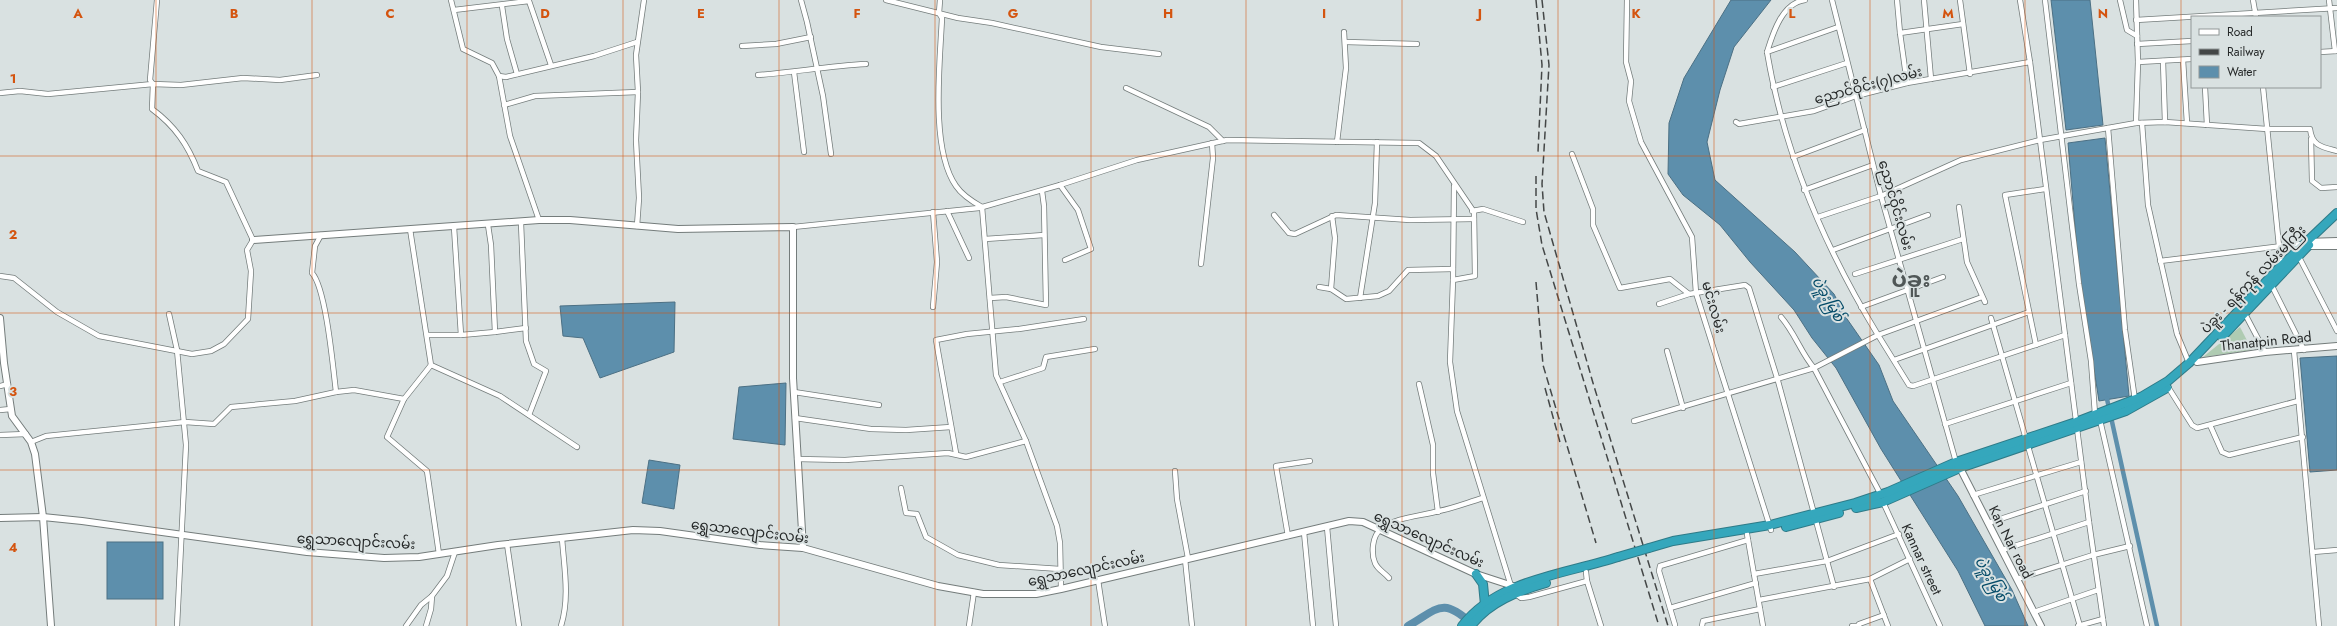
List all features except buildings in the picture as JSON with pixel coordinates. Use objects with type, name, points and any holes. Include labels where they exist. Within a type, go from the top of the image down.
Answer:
[{"type":"highway","name":"ပဲခူး - ရန်ကုန် လမ်းမကြီး","points":[[2193,363],[2243,311],[2281,266],[2337,213]]},
{"type":"highway","name":"ပဲခူး - ရန်ကုန် လမ်းမကြီး","points":[[2243,311],[2272,286],[2299,258],[2305,244],[2337,220]]},
{"type":"highway","points":[[2125,408],[2135,400],[2168,381],[2193,363]]},
{"type":"highway","points":[[1471,622],[1485,605],[1514,589],[1649,550],[1673,541],[1770,527],[1816,517],[1886,497],[1956,466],[2028,440],[2125,408],[2168,387],[2193,363]]},
{"type":"highway","points":[[1649,550],[1747,537],[1770,527]]},
{"type":"highway","points":[[1462,626],[1471,622],[1514,589],[1586,572],[1619,559]]},
{"type":"highway","points":[[1476,574],[1483,584],[1485,605]]},
{"type":"street","points":[[157,0],[150,80],[153,84],[152,109],[165,119],[178,133],[189,149],[198,171],[226,182],[253,240]]},
{"type":"street","points":[[451,0],[463,49],[492,63],[499,76],[510,136],[539,220]]},
{"type":"street","points":[[637,226],[639,198],[636,134],[638,92],[637,42],[644,0]]},
{"type":"street","points":[[801,0],[817,67],[831,154]]},
{"type":"street","points":[[886,0],[939,13],[1101,47],[1159,54]]},
{"type":"street","points":[[940,0],[939,13],[942,18],[938,118],[946,161],[956,186],[973,202],[982,207]]},
{"type":"street","name":"မင်းလမ်း","points":[[1627,0],[1626,62],[1631,81],[1629,101],[1641,142],[1692,237],[1696,293],[1770,527]]},
{"type":"street","points":[[1805,0],[1790,8],[1774,27],[1767,52],[1780,118],[1804,190],[1861,307],[1909,385],[1913,386],[2065,335]]},
{"type":"street","name":"ညောင်ဝိုင်းလမ်း","points":[[1832,0],[1881,196],[1917,320],[1956,466]]},
{"type":"street","points":[[1897,0],[1907,83]]},
{"type":"street","points":[[1924,0],[1931,79]]},
{"type":"street","points":[[1960,0],[1970,74]]},
{"type":"street","points":[[2020,0],[2030,62],[2045,189],[2086,491],[2093,555],[2104,626]]},
{"type":"street","points":[[2045,0],[2063,136],[2079,284],[2098,416],[2130,546],[2147,626]]},
{"type":"street","points":[[2120,0],[2127,30],[2136,36]]},
{"type":"street","points":[[2136,0],[2138,62],[2136,123]]},
{"type":"street","points":[[2253,0],[2256,15]]},
{"type":"street","points":[[2321,52],[2336,51],[2329,0]]},
{"type":"street","points":[[454,10],[502,6],[529,1],[551,66]]},
{"type":"street","points":[[502,6],[507,39],[515,60],[517,74]]},
{"type":"street","points":[[2232,16],[2337,8]]},
{"type":"street","points":[[2136,20],[2191,18]]},
{"type":"street","points":[[1900,32],[1963,24]]},
{"type":"street","points":[[1767,52],[1838,27]]},
{"type":"street","points":[[1337,142],[1344,92],[1346,42],[1344,32]]},
{"type":"street","points":[[742,46],[811,37]]},
{"type":"street","points":[[499,76],[517,74],[594,56],[637,42]]},
{"type":"street","points":[[1346,42],[1417,44]]},
{"type":"street","points":[[2137,44],[2191,42]]},
{"type":"street","points":[[2138,62],[2191,59]]},
{"type":"street","points":[[2183,60],[2187,123]]},
{"type":"street","points":[[2163,61],[2165,122]]},
{"type":"street","points":[[1773,87],[1847,62]]},
{"type":"street","name":"ညောင်ဝိုင်း(၇)လမ်း","points":[[1736,122],[1739,124],[1780,118],[1814,111],[1856,96],[1907,83],[1970,74],[2030,62]]},
{"type":"street","points":[[758,75],[794,72],[817,67],[866,64]]},
{"type":"street","points":[[794,72],[804,152]]},
{"type":"street","points":[[0,92],[20,91],[48,94],[153,84],[181,85],[243,78],[280,80],[317,75]]},
{"type":"street","points":[[1126,88],[1209,127],[1223,141]]},
{"type":"street","points":[[2205,88],[2206,125]]},
{"type":"street","points":[[2263,88],[2281,266]]},
{"type":"street","points":[[504,105],[535,96],[638,92]]},
{"type":"street","points":[[1818,217],[1881,196],[1960,160],[2040,140],[2136,123],[2165,122],[2267,129],[2310,129],[2312,181],[2322,188],[2337,187]]},
{"type":"street","points":[[2142,123],[2148,205],[2177,334],[2193,363]]},
{"type":"street","points":[[2108,128],[2125,330],[2135,400]]},
{"type":"street","points":[[1793,157],[1865,130]]},
{"type":"street","points":[[2311,139],[2316,144],[2337,151]]},
{"type":"street","points":[[253,240],[522,223],[539,220],[570,220],[678,229],[793,227],[982,207],[1060,186],[1137,160],[1223,141],[1419,143],[1436,156],[1472,210],[1474,219],[1475,276],[1453,280]]},
{"type":"street","points":[[1360,298],[1373,217],[1377,142]]},
{"type":"street","points":[[1201,264],[1213,158],[1212,143]]},
{"type":"street","points":[[1572,154],[1593,209],[1593,225],[1618,286],[1623,288],[1670,279],[1689,294]]},
{"type":"street","points":[[1804,190],[1873,164]]},
{"type":"street","points":[[1454,185],[1454,269],[1450,362],[1457,411],[1483,498],[1514,589],[1521,598],[1587,581]]},
{"type":"street","points":[[1060,186],[1078,210],[1091,249],[1065,260]]},
{"type":"street","points":[[2036,345],[2005,195],[2045,189]]},
{"type":"street","points":[[990,298],[1006,297],[1046,305],[1044,206],[1042,190]]},
{"type":"street","points":[[982,207],[996,375],[1026,441],[1057,526],[1060,543],[1061,589]]},
{"type":"street","points":[[1959,207],[1967,262],[1985,302]]},
{"type":"street","points":[[1472,210],[1483,209],[1523,222]]},
{"type":"street","points":[[947,211],[969,258]]},
{"type":"street","points":[[933,212],[937,262],[933,307]]},
{"type":"street","points":[[1274,214],[1290,233],[1295,234],[1332,216],[1345,214],[1410,220],[1474,219]]},
{"type":"street","points":[[1833,250],[1928,215]]},
{"type":"street","points":[[1331,289],[1335,238],[1332,216]]},
{"type":"street","points":[[522,223],[526,341],[534,364],[546,371],[529,415]]},
{"type":"street","points":[[488,225],[491,245],[495,332]]},
{"type":"street","points":[[454,227],[461,335]]},
{"type":"street","points":[[793,227],[794,392],[803,548]]},
{"type":"street","points":[[410,229],[431,364],[404,399],[387,437],[427,471],[439,554]]},
{"type":"street","points":[[321,235],[315,246],[312,273],[317,278],[323,296],[336,392]]},
{"type":"street","points":[[985,239],[1044,235]]},
{"type":"street","points":[[1855,274],[1963,239]]},
{"type":"street","points":[[0,276],[14,278],[57,312],[99,336],[192,354],[211,351],[224,344],[248,319],[251,271],[247,250],[253,240]]},
{"type":"street","points":[[2160,260],[2337,241]]},
{"type":"street","points":[[2305,244],[2337,246]]},
{"type":"street","points":[[2299,258],[2337,331]]},
{"type":"street","points":[[1319,287],[1331,289],[1346,299],[1378,296],[1389,291],[1408,270],[1454,269]]},
{"type":"street","points":[[1861,307],[1943,277]]},
{"type":"street","points":[[1659,304],[1689,294],[1744,285],[1749,288],[1778,381],[1834,587]]},
{"type":"street","points":[[2272,286],[2304,350]]},
{"type":"street","points":[[1634,422],[1639,418],[1683,408],[1778,381],[1822,365],[1878,335],[1982,297]]},
{"type":"street","points":[[2243,311],[2265,352]]},
{"type":"street","points":[[1894,360],[1925,351],[2029,312]]},
{"type":"street","points":[[169,314],[177,350],[186,445],[177,626]]},
{"type":"street","points":[[0,318],[2,364],[8,384],[12,416],[31,442],[35,454],[43,517],[51,626]]},
{"type":"street","points":[[956,453],[936,340],[967,334],[993,332],[1084,318]]},
{"type":"street","name":"Kannar street","points":[[1782,318],[1789,326],[1804,357],[1814,368],[1886,497],[1899,534],[1940,626]]},
{"type":"street","points":[[1991,318],[2047,505],[2079,626],[2103,619]]},
{"type":"street","points":[[427,336],[461,335],[526,328]]},
{"type":"street","name":"Thanatpin Road","points":[[2193,363],[2265,352],[2294,351],[2337,346]]},
{"type":"street","points":[[1000,382],[1043,368],[1046,357],[1095,349]]},
{"type":"street","points":[[1667,351],[1683,408]]},
{"type":"street","points":[[2294,351],[2319,626]]},
{"type":"street","points":[[431,364],[500,396],[577,447]]},
{"type":"street","points":[[1945,424],[2071,383]]},
{"type":"street","points":[[0,386],[8,384]]},
{"type":"street","points":[[1419,384],[1433,445],[1438,512]]},
{"type":"street","points":[[2168,387],[2192,425],[2197,428],[2210,426],[2298,401]]},
{"type":"street","points":[[31,442],[46,436],[185,422],[214,424],[231,407],[295,401],[336,392],[354,390],[404,399]]},
{"type":"street","points":[[794,392],[879,405]]},
{"type":"street","points":[[0,410],[11,409]]},
{"type":"street","points":[[795,418],[870,429],[906,430],[951,427]]},
{"type":"street","points":[[2210,426],[2222,452],[2229,456],[2303,437]]},
{"type":"street","points":[[0,436],[26,434]]},
{"type":"street","points":[[798,459],[845,460],[956,453],[966,457],[1026,441]]},
{"type":"street","points":[[1288,536],[1276,466],[1310,461]]},
{"type":"street","points":[[1973,495],[2081,462]]},
{"type":"street","name":"Kan Nar road","points":[[1956,466],[1988,523],[2041,626]]},
{"type":"street","points":[[1175,471],[1177,499],[1187,559],[1192,626]]},
{"type":"street","points":[[901,488],[906,513],[917,514],[926,537],[935,544],[975,560],[999,564],[1060,569]]},
{"type":"street","points":[[1988,523],[2047,505],[2086,491]]},
{"type":"street","points":[[1389,578],[1384,572],[1379,570],[1375,563],[1373,546],[1379,530],[1392,523],[1438,512],[1483,498]]},
{"type":"street","name":"ရွှေသာလျောင်းလမ်း","points":[[0,518],[43,517],[307,552],[384,558],[439,554],[507,544],[633,530],[660,531],[760,545],[803,548],[938,586],[974,592],[1010,595],[1036,594],[1061,589],[1327,526],[1349,522],[1363,522],[1476,574],[1514,589]]},
{"type":"street","points":[[2002,550],[2089,522]]},
{"type":"street","points":[[1327,526],[1336,626]]},
{"type":"street","points":[[1304,532],[1312,626]]},
{"type":"street","points":[[1754,574],[1827,561],[1899,534]]},
{"type":"street","points":[[1675,625],[1659,571],[1660,566],[1747,537],[1764,626]]},
{"type":"street","points":[[561,626],[565,613],[566,590],[562,538]]},
{"type":"street","points":[[507,544],[519,626]]},
{"type":"street","points":[[2017,579],[2093,555],[2130,546]]},
{"type":"street","points":[[2313,552],[2337,550]]},
{"type":"street","points":[[406,626],[421,605],[432,596],[447,576],[455,552]]},
{"type":"street","points":[[1759,600],[1870,579],[1910,559]]},
{"type":"street","points":[[1586,572],[1587,581],[1601,626]]},
{"type":"street","points":[[1870,579],[1888,626]]},
{"type":"street","points":[[1098,580],[1105,626]]},
{"type":"street","points":[[1670,608],[1756,582]]},
{"type":"street","points":[[2034,612],[2098,590]]},
{"type":"street","points":[[969,626],[974,592]]},
{"type":"street","points":[[426,626],[432,596]]},
{"type":"street","points":[[1702,626],[1703,621],[1760,609]]},
{"type":"street","points":[[1852,626],[1859,625],[1884,615]]},
{"type":"green space","points":[[2240,327],[2252,350],[2203,357]]},
{"type":"water","name":"ပဲခူးမြစ်","points":[[1731,0],[1771,0],[1734,47],[1720,90],[1707,142],[1715,180],[1795,252],[1834,294],[1845,316],[1879,365],[1893,401],[1958,496],[2012,590],[2028,626],[1985,626],[1958,571],[1881,449],[1836,368],[1812,338],[1794,310],[1750,262],[1720,225],[1683,195],[1668,174],[1669,123],[1684,78]]},
{"type":"water","points":[[2051,0],[2090,0],[2103,125],[2066,130]]},
{"type":"water","points":[[2105,138],[2129,396],[2099,401],[2079,274],[2068,143]]},
{"type":"water","points":[[675,302],[674,352],[600,378],[583,338],[563,336],[560,306]]},
{"type":"water","points":[[2337,356],[2337,470],[2310,472],[2300,358]]},
{"type":"water","points":[[786,383],[785,445],[733,439],[739,387]]},
{"type":"water","points":[[649,460],[680,465],[674,509],[642,503]]},
{"type":"water","points":[[107,542],[163,542],[163,599],[107,599]]},
{"type":"waterway","points":[[2107,399],[2157,626]]},
{"type":"waterway","points":[[1408,626],[1440,608],[1454,610],[1472,624]]},
{"type":"railway","points":[[1536,0],[1542,65],[1538,152]]},
{"type":"railway","points":[[1542,0],[1549,65],[1542,184],[1544,212],[1593,383],[1668,626]]},
{"type":"railway","points":[[1536,176],[1536,209],[1542,245],[1659,626]]},
{"type":"railway","points":[[1536,282],[1543,365],[1596,543]]},
{"type":"railway","points":[[1545,388],[1561,446]]},
{"type":"district","name":"ပဲခူး","points":[[1911,279]]}]
